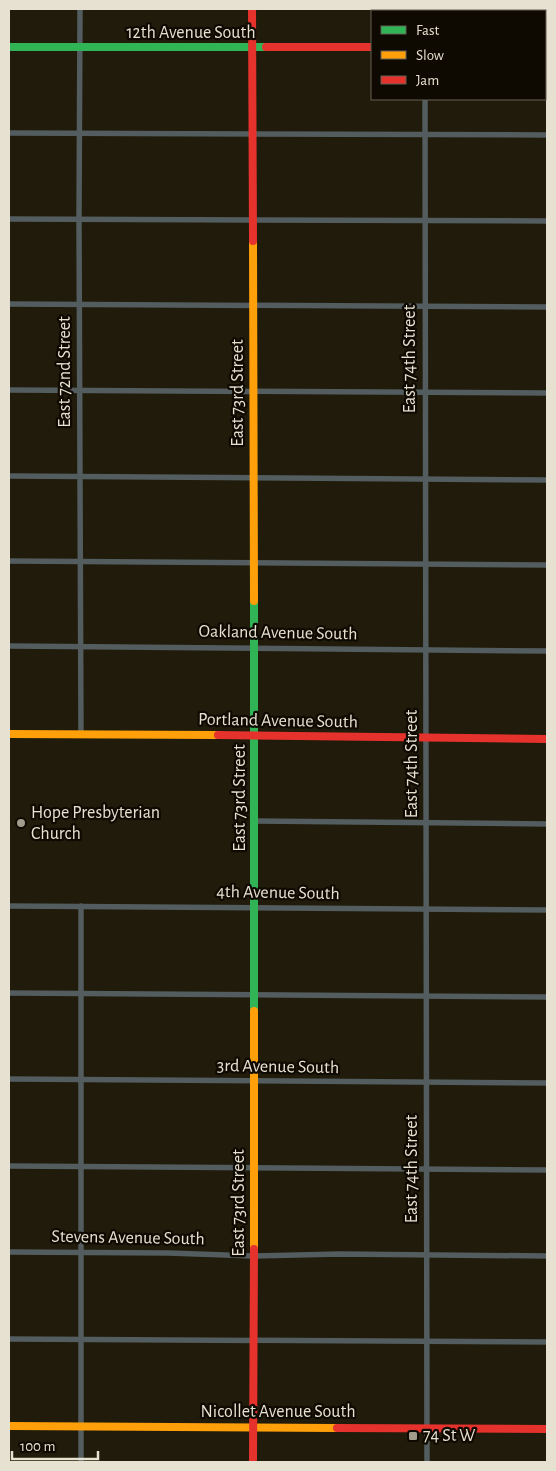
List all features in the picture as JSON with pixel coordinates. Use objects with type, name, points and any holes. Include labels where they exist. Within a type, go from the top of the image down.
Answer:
[{"type":"street","name":"East 72nd Street","points":[[80,9],[81,735]]},
{"type":"street","name":"East 73rd Street","points":[[252,9],[255,821],[254,1462]]},
{"type":"street","name":"12th Avenue South","points":[[9,47],[371,48]]},
{"type":"street","name":"East 74th Street","points":[[425,100],[427,1462]]},
{"type":"street","points":[[9,133],[547,135]]},
{"type":"street","points":[[9,219],[547,221]]},
{"type":"street","points":[[9,304],[547,307]]},
{"type":"street","points":[[9,390],[547,393]]},
{"type":"street","points":[[9,476],[547,480]]},
{"type":"street","points":[[9,561],[547,565]]},
{"type":"street","name":"Oakland Avenue South","points":[[9,646],[547,650]]},
{"type":"street","name":"Portland Avenue South","points":[[9,734],[547,739]]},
{"type":"street","points":[[255,821],[547,824]]},
{"type":"street","name":"4th Avenue South","points":[[9,906],[547,910]]},
{"type":"street","points":[[81,906],[82,1462]]},
{"type":"street","points":[[9,993],[547,997]]},
{"type":"street","name":"3rd Avenue South","points":[[9,1079],[547,1083]]},
{"type":"street","points":[[9,1166],[547,1170]]},
{"type":"street","name":"Stevens Avenue South","points":[[9,1252],[254,1256],[340,1254],[547,1256]]},
{"type":"street","points":[[9,1340],[547,1342]]},
{"type":"street","name":"Nicollet Avenue South","points":[[9,1426],[547,1429]]},
{"type":"traffic: fast","points":[[9,47],[266,47]]},
{"type":"traffic: fast","points":[[254,601],[254,1011]]},
{"type":"traffic: slow","points":[[253,241],[254,601]]},
{"type":"traffic: slow","points":[[9,734],[218,735]]},
{"type":"traffic: slow","points":[[254,1011],[254,1249]]},
{"type":"traffic: slow","points":[[9,1426],[337,1428]]},
{"type":"traffic: jam","points":[[252,9],[253,241]]},
{"type":"traffic: jam","points":[[266,47],[371,47]]},
{"type":"traffic: jam","points":[[218,735],[547,739]]},
{"type":"traffic: jam","points":[[253,1462],[254,1249]]},
{"type":"traffic: jam","points":[[337,1428],[547,1429]]},
{"type":"place","name":"Hope Presbyterian Church","points":[[21,823]]},
{"type":"place","name":"74 St W","points":[[413,1436]]}]
